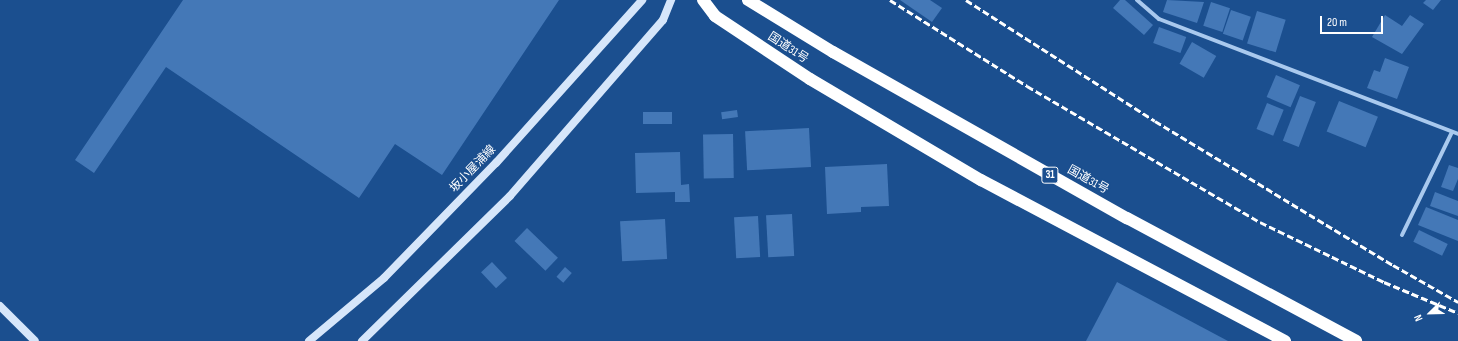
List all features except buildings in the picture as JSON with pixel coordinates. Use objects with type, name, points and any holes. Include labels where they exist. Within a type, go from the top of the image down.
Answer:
[{"type":"highway","name":"国道31号","points":[[703,0],[715,16],[810,79],[981,180],[1285,341]]},
{"type":"highway","name":"国道31号","points":[[748,0],[833,52],[1120,214],[1356,341]]},
{"type":"main road","name":"坂小屋浦線","points":[[309,341],[384,278],[496,163],[642,0]]},
{"type":"main road","points":[[362,341],[510,196],[663,20],[671,0]]},
{"type":"main road","points":[[0,306],[36,341]]},
{"type":"street","points":[[1137,0],[1159,19],[1458,134]]},
{"type":"street","points":[[1402,235],[1452,132]]},
{"type":"railway","points":[[890,0],[1027,86],[1260,222],[1384,282],[1458,313]]},
{"type":"railway","points":[[966,0],[1155,121],[1393,265],[1458,302]]}]
